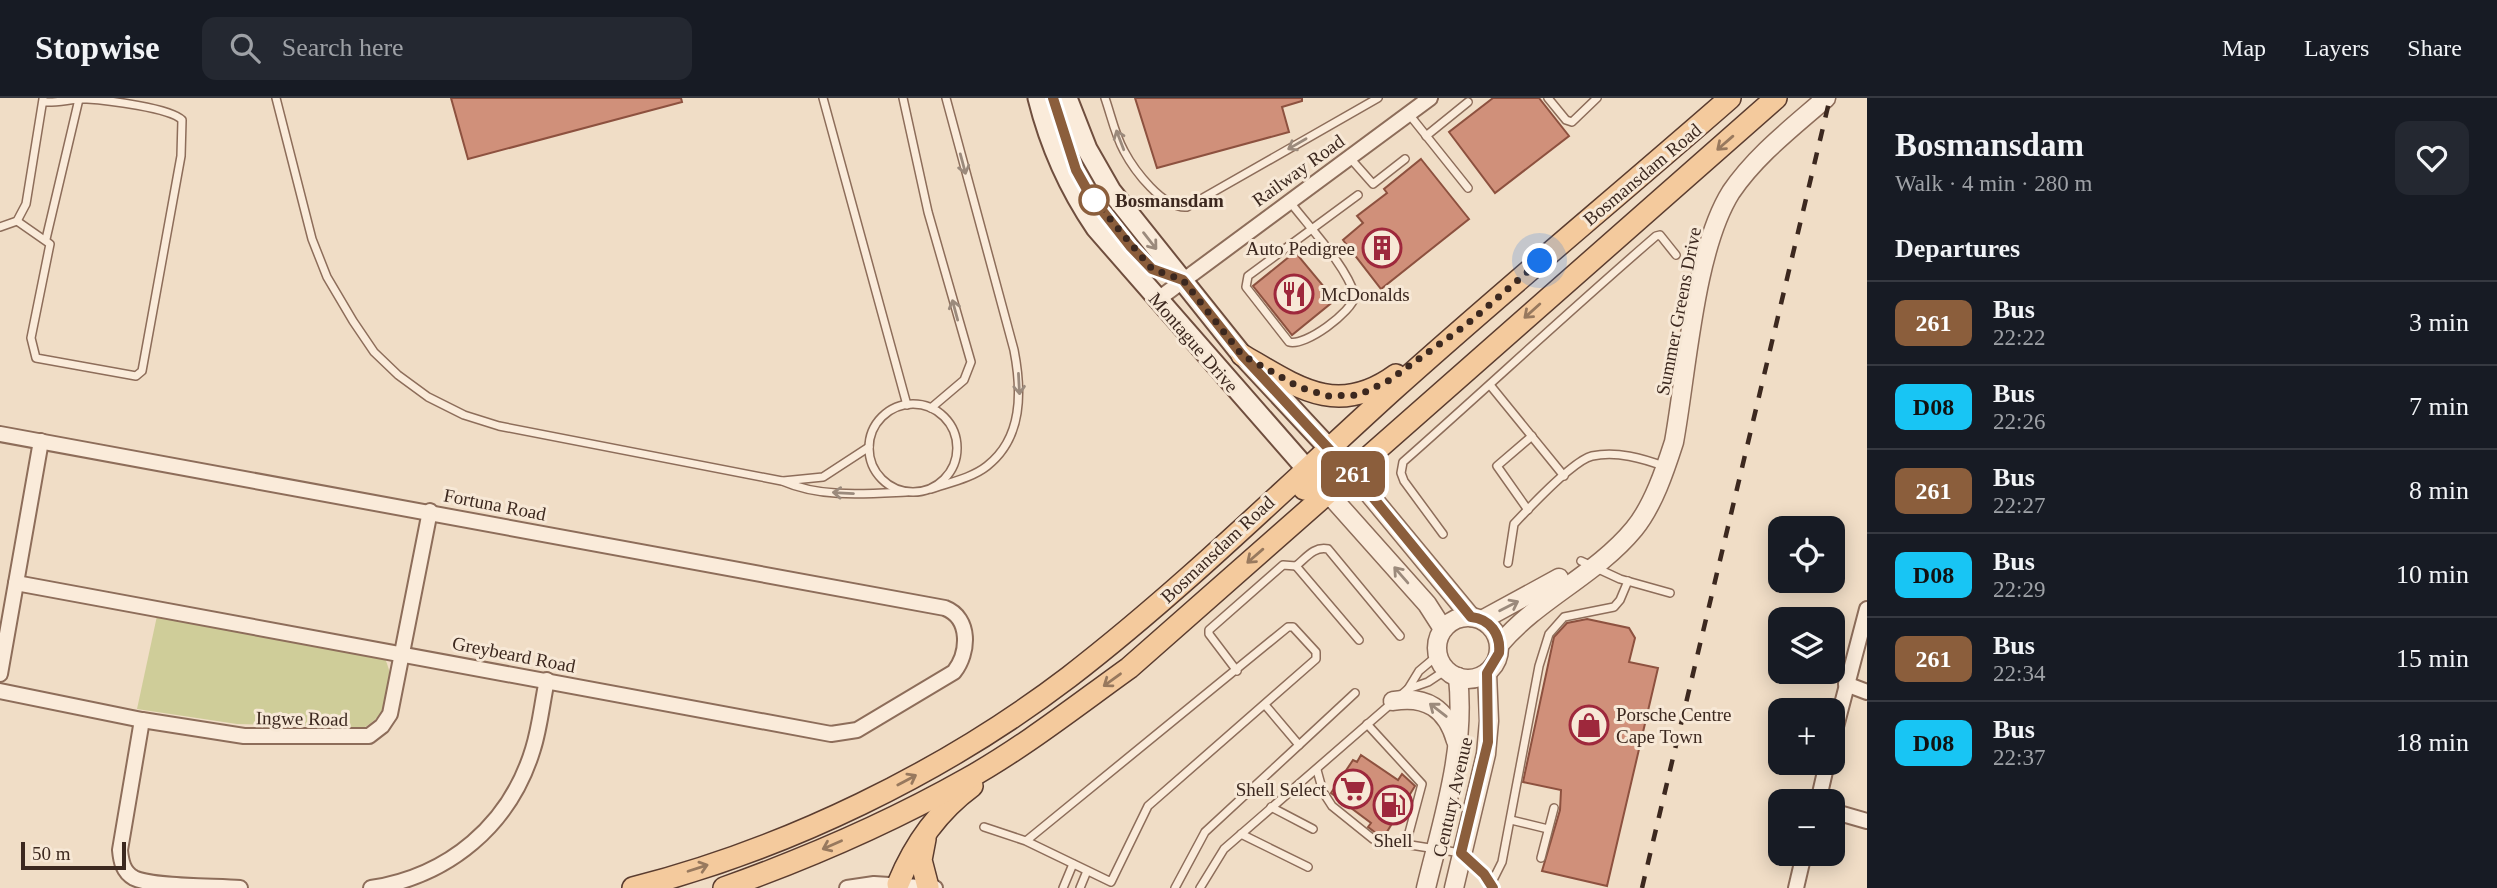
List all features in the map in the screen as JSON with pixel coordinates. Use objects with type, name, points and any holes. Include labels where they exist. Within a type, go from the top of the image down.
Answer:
[{"type":"main road","name":"Montague Drive","points":[[1038,98],[1051,145],[1075,197],[1096,228],[1316,480]]},
{"type":"main road","name":"Montague Drive","points":[[1068,98],[1087,149],[1104,181],[1242,355],[1351,472]]},
{"type":"main road","name":"Bosmansdam Road","points":[[724,888],[780,868],[899,815],[968,778],[1022,744],[1129,668],[1316,480],[1329,447],[1730,98]]},
{"type":"main road","name":"Bosmansdam Road","points":[[1351,472],[1776,98]]},
{"type":"main road","points":[[1242,355],[1306,391],[1328,396],[1352,396],[1388,381],[1466,325]]},
{"type":"main road","points":[[1316,480],[1334,468],[1351,472]]},
{"type":"main road","name":"Bosmansdam Road","points":[[633,888],[772,841],[900,784],[952,756],[1066,679],[1168,595],[1316,480]]},
{"type":"main road","points":[[898,884],[915,848],[933,825],[963,792],[1022,744]]},
{"type":"main road","points":[[928,887],[921,855],[933,825]]},
{"type":"street","name":"Railway Road","points":[[1157,300],[1430,98]]},
{"type":"street","name":"Summer Greens Drive","points":[[1500,644],[1587,564],[1633,530],[1666,467],[1674,442],[1704,267],[1714,227],[1730,195],[1748,170],[1826,98]]},
{"type":"street","name":"Fortuna Road","points":[[0,434],[430,511],[945,608],[958,615],[964,624],[965,637]]},
{"type":"street","points":[[0,674],[41,441]]},
{"type":"street","points":[[1351,472],[1476,618],[1494,630],[1500,644],[1497,660],[1487,673],[1473,679],[1447,667],[1438,641],[1443,629],[1453,620],[1476,618]]},
{"type":"street","points":[[1316,480],[1427,604],[1443,629]]},
{"type":"street","name":"Ingwe Road","points":[[0,691],[142,720],[244,736],[369,736],[382,726],[390,714],[400,652],[430,511]]},
{"type":"street","name":"Summer Greens Drive","points":[[1476,618],[1536,593],[1587,564]]},
{"type":"street","name":"Greybeard Road","points":[[16,583],[840,734],[857,730],[954,671],[959,665],[965,637]]},
{"type":"street","points":[[1843,698],[1867,609]]},
{"type":"street","name":"Century Avenue","points":[[1426,888],[1459,751],[1462,716],[1447,667]]},
{"type":"street","name":"Century Avenue","points":[[1454,888],[1488,742],[1487,673]]},
{"type":"street","points":[[371,888],[397,884],[433,871],[468,849],[493,827],[514,793],[533,750],[547,680]]},
{"type":"street","points":[[1846,684],[1867,692]]},
{"type":"street","points":[[1393,701],[1416,699],[1437,707],[1450,723],[1459,751]]},
{"type":"street","points":[[142,720],[120,850],[127,873],[143,881],[240,888]]},
{"type":"street","points":[[1845,815],[1867,821]]},
{"type":"street","points":[[1796,888],[1801,866]]},
{"type":"street","points":[[847,888],[898,884],[935,888]]},
{"type":"lane","points":[[276,98],[312,239],[327,277],[374,352],[398,376],[428,397],[464,415],[499,426],[782,481],[824,492],[906,492],[930,489],[986,467],[997,455],[1014,426],[1020,390],[1014,350],[946,98]]},
{"type":"lane","points":[[823,98],[907,405]]},
{"type":"lane","points":[[903,98],[928,212],[971,362],[964,380],[931,408]]},
{"type":"lane","points":[[1053,98],[1076,170],[1090,195],[1152,269],[1183,280]]},
{"type":"lane","points":[[1105,98],[1124,150],[1162,200],[1178,208],[1186,207],[1378,98]]},
{"type":"lane","points":[[1548,98],[1566,120],[1572,122],[1597,98]]},
{"type":"lane","points":[[46,239],[79,99]]},
{"type":"lane","points":[[0,227],[17,221],[26,204],[43,100],[67,103],[79,99],[178,115],[184,129],[142,371],[136,376],[36,358],[31,338],[51,248],[46,239],[17,221]]},
{"type":"lane","points":[[1426,136],[1468,102]]},
{"type":"lane","points":[[1408,113],[1468,188]]},
{"type":"lane","points":[[1349,156],[1373,184],[1405,159]]},
{"type":"lane","points":[[1289,200],[1311,229],[1351,285],[1355,299],[1327,327],[1303,342],[1294,344],[1289,342],[1246,287],[1246,279],[1311,229],[1358,195]]},
{"type":"lane","points":[[1443,534],[1404,481],[1401,467],[1529,345],[1656,236],[1660,234],[1675,255]]},
{"type":"lane","points":[[1490,385],[1564,476]]},
{"type":"lane","points":[[906,492],[884,481],[875,471],[869,447],[877,422],[886,413],[907,405],[931,408],[952,428],[957,456],[947,475],[930,489]]},
{"type":"lane","points":[[1528,510],[1497,466],[1532,436]]},
{"type":"lane","points":[[782,481],[823,477],[869,447]]},
{"type":"lane","points":[[1508,562],[1511,528],[1585,459],[1603,455],[1636,456],[1666,467]]},
{"type":"lane","points":[[1296,566],[1315,549],[1328,549],[1400,636]]},
{"type":"lane","points":[[1587,564],[1628,581],[1671,593]]},
{"type":"lane","points":[[1237,671],[1209,634],[1209,630],[1283,565],[1296,566],[1359,640]]},
{"type":"lane","points":[[1317,770],[1323,792],[1332,806],[1359,830],[1378,842],[1461,853],[1472,861],[1492,886],[1502,862],[1539,666],[1549,635],[1564,617],[1614,607],[1628,581]]},
{"type":"lane","points":[[984,827],[1026,841],[1113,881],[1148,806],[1266,706],[1316,659],[1316,652],[1290,626],[1026,841]]},
{"type":"lane","points":[[1200,888],[1219,854],[1271,807],[1408,689],[1428,682],[1447,667]]},
{"type":"lane","points":[[1408,689],[1419,671],[1447,667]]},
{"type":"lane","points":[[1175,888],[1205,832],[1355,693]]},
{"type":"lane","points":[[1266,706],[1299,745]]},
{"type":"lane","points":[[1367,724],[1422,783],[1406,844]]},
{"type":"lane","points":[[1271,807],[1313,829]]},
{"type":"lane","points":[[1541,858],[1554,808]]},
{"type":"lane","points":[[1511,820],[1548,829]]},
{"type":"lane","points":[[1241,834],[1308,867]]},
{"type":"lane","points":[[1063,888],[1073,864]]},
{"type":"lane","points":[[1080,888],[1087,871]]},
{"type":"shaded area","points":[[157,616],[384,657],[390,677],[385,707],[363,728],[237,724],[137,709]]},
{"type":"building","points":[[451,98],[681,98],[682,102],[468,159]]},
{"type":"building","points":[[1135,98],[1302,98],[1302,101],[1282,107],[1289,132],[1157,168]]},
{"type":"building","points":[[1493,98],[1539,98],[1569,136],[1495,193],[1449,132]]},
{"type":"building","points":[[1421,159],[1469,219],[1381,289],[1343,240],[1363,223],[1357,216],[1387,193],[1384,189]]},
{"type":"building","name":"McDonalds","points":[[1295,252],[1335,300],[1292,335],[1253,286]]},
{"type":"building","name":"Porsche Centre Cape Town","points":[[1587,619],[1629,628],[1635,638],[1629,662],[1658,668],[1607,886],[1542,871],[1560,810],[1561,790],[1523,782],[1554,637],[1567,623]]},
{"type":"building","points":[[1361,755],[1398,780],[1402,774],[1415,786],[1385,835],[1368,827],[1371,823],[1331,793],[1353,760],[1357,762]]},
{"type":"railway","points":[[1642,888],[1830,98]]},
{"type":"bus line","name":"261","points":[[1053,98],[1076,170],[1090,195],[1130,246],[1152,269],[1183,280],[1242,355],[1366,489],[1471,617],[1487,622],[1496,632],[1499,653],[1487,673],[1488,742],[1461,853],[1484,874],[1493,888]]},
{"type":"place","name":"Bosmansdam","points":[[1094,200]]},
{"type":"place","name":"Auto Pedigree","points":[[1382,248]]},
{"type":"place","name":"McDonalds","points":[[1294,294]]},
{"type":"place","name":"Porsche Centre Cape Town","points":[[1589,725]]},
{"type":"place","name":"Shell Select","points":[[1353,789]]},
{"type":"place","name":"Shell","points":[[1393,805]]},
{"type":"route","points":[[1094,200],[1090,195],[1152,269],[1183,280],[1242,355],[1299,387],[1328,396],[1359,395],[1388,381],[1466,325],[1540,261]]}]
